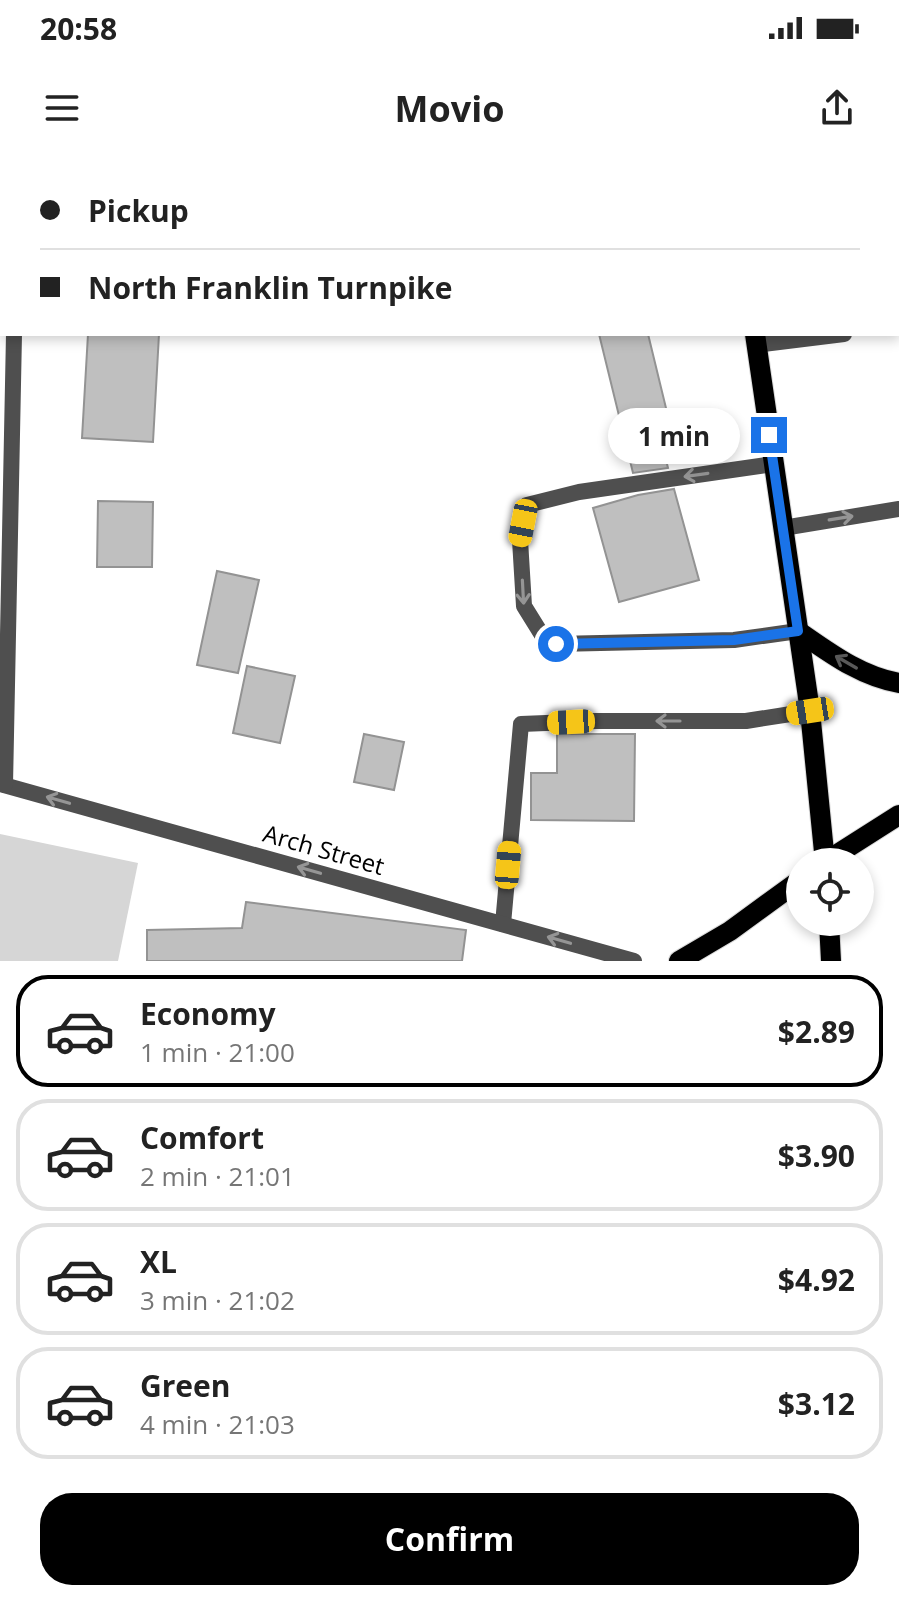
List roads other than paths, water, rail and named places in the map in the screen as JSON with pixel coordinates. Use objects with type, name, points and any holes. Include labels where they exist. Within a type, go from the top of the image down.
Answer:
[{"type":"main road","points":[[755,340],[810,711],[824,848]]},
{"type":"main road","points":[[798,631],[845,663],[884,681],[899,683]]},
{"type":"main road","points":[[847,848],[899,815]]},
{"type":"main road","points":[[679,961],[730,931],[786,890]]},
{"type":"main road","points":[[830,936],[831,961]]},
{"type":"street","points":[[3,784],[14,336]]},
{"type":"street","points":[[755,340],[814,336]]},
{"type":"street","points":[[774,464],[579,492],[527,505],[520,540],[524,606],[542,635],[556,644],[734,640],[798,631]]},
{"type":"street","points":[[783,528],[899,509]]},
{"type":"street","points":[[503,924],[521,724],[746,721],[810,711]]},
{"type":"street","name":"Arch Street","points":[[3,784],[634,961]]}]
